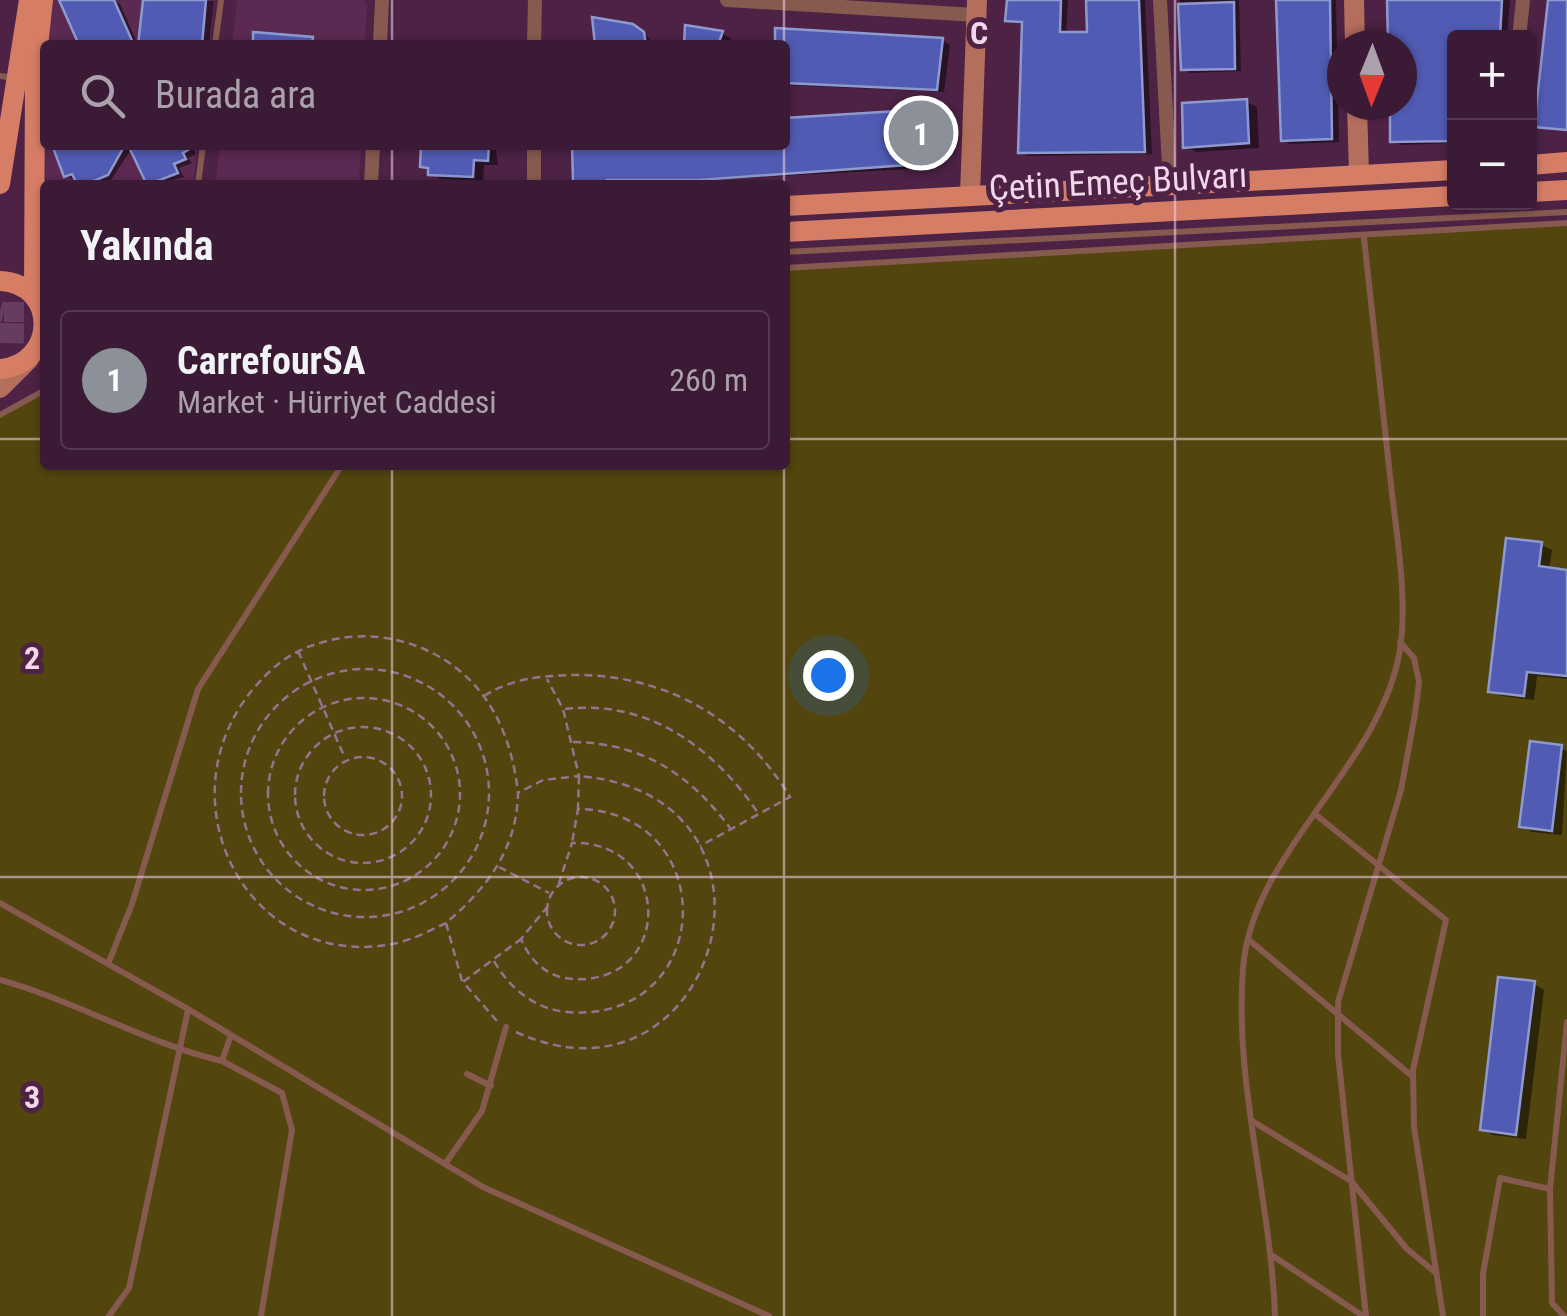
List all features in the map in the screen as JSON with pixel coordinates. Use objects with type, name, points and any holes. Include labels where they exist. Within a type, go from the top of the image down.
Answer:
[{"type":"main road","points":[[0,184],[8,77],[30,0]]},
{"type":"main road","points":[[0,281],[18,284],[40,295],[35,74],[43,0]]},
{"type":"main road","points":[[1537,164],[1567,162]]},
{"type":"main road","name":"Çetin Emeç Bulvarı","points":[[790,206],[1447,170]]},
{"type":"main road","points":[[1360,175],[1360,201]]},
{"type":"main road","points":[[1537,192],[1567,190]]},
{"type":"main road","name":"Çetin Emeç Bulvarı","points":[[790,232],[1447,196]]},
{"type":"main road","points":[[0,369],[36,356]]},
{"type":"street","points":[[380,40],[382,0]]},
{"type":"street","points":[[534,0],[534,40]]},
{"type":"street","points":[[727,0],[976,7],[970,196]]},
{"type":"street","points":[[1160,0],[1170,185]]},
{"type":"street","points":[[1354,0],[1355,30]]},
{"type":"street","points":[[1520,30],[1523,0]]},
{"type":"street","points":[[1358,120],[1360,175]]},
{"type":"street","points":[[371,180],[374,150]]},
{"type":"street","points":[[534,150],[534,180]]},
{"type":"street","points":[[0,388],[36,356]]},
{"type":"lane","points":[[217,40],[221,0]]},
{"type":"lane","points":[[198,180],[202,150]]},
{"type":"lane","points":[[790,252],[1567,212]]},
{"type":"lane","points":[[790,268],[1364,238],[1567,222]]},
{"type":"lane","points":[[1276,1316],[1273,1256],[1246,1085],[1242,969],[1264,892],[1369,730],[1398,660],[1401,576],[1364,238]]},
{"type":"lane","points":[[0,414],[40,393]]},
{"type":"lane","points":[[108,964],[132,904],[198,689],[339,470]]},
{"type":"lane","points":[[1364,1316],[1338,1054],[1338,1002],[1401,790],[1419,682],[1414,658],[1399,642]]},
{"type":"lane","points":[[1315,814],[1446,920],[1413,1076],[1414,1127],[1442,1316]]},
{"type":"lane","points":[[0,903],[188,1009],[483,1187],[768,1316]]},
{"type":"lane","points":[[1248,940],[1413,1076]]},
{"type":"lane","points":[[0,980],[64,1000],[179,1051],[222,1061],[282,1093],[292,1130],[262,1316]]},
{"type":"lane","points":[[109,1316],[129,1288],[188,1009]]},
{"type":"lane","points":[[1564,1316],[1552,1303],[1550,1190],[1567,1022]]},
{"type":"lane","points":[[444,1164],[482,1111],[506,1027]]},
{"type":"lane","points":[[493,1034],[503,1040]]},
{"type":"lane","points":[[222,1061],[230,1035]]},
{"type":"lane","points":[[466,1074],[491,1086]]},
{"type":"lane","points":[[1252,1121],[1351,1181],[1407,1249],[1436,1272]]},
{"type":"lane","points":[[1483,1316],[1483,1274],[1500,1178],[1550,1190]]},
{"type":"lane","points":[[1273,1256],[1364,1316]]},
{"type":"path","points":[[343,637],[391,638],[435,654],[484,696],[508,738],[518,793],[514,830],[498,866],[473,900],[446,923],[399,943],[372,946],[342,945],[310,936],[268,911],[225,855],[214,793],[221,736],[267,672],[298,650],[343,637]]},
{"type":"path","points":[[298,650],[346,760]]},
{"type":"path","points":[[344,670],[395,672],[441,694],[474,733],[489,781],[483,832],[457,876],[414,907],[388,915],[336,914],[288,891],[254,850],[240,800],[248,748],[277,704],[311,681],[344,670]]},
{"type":"path","points":[[484,696],[510,683],[545,676],[625,679],[664,688],[694,702],[746,740],[790,797],[698,846]]},
{"type":"path","points":[[463,982],[521,939],[548,906],[572,843],[578,809],[573,742],[563,709],[545,676]]},
{"type":"path","points":[[362,698],[401,705],[433,726],[454,759],[461,797],[452,835],[436,859],[411,879],[371,890],[340,887],[311,875],[282,845],[268,806],[272,764],[293,729],[322,707],[362,698]]},
{"type":"path","points":[[563,709],[635,714],[666,728],[720,762],[759,814]]},
{"type":"path","points":[[363,728],[380,730],[396,736],[420,758],[431,790],[430,807],[416,838],[391,857],[376,862],[344,861],[317,845],[299,819],[299,772],[317,746],[334,734],[363,728]]},
{"type":"path","points":[[573,742],[617,746],[650,756],[696,786],[730,829]]},
{"type":"path","points":[[371,757],[393,770],[400,780],[401,806],[396,818],[375,833],[349,832],[329,816],[324,790],[328,778],[346,760],[371,757]]},
{"type":"path","points":[[446,923],[463,982],[492,1018],[542,1043],[582,1048],[634,1037],[674,1010],[704,970],[717,918],[707,865],[680,819],[658,800],[620,782],[578,776],[543,780],[518,793]]},
{"type":"path","points":[[494,961],[524,996],[556,1011],[577,1012],[619,1007],[665,972],[674,956],[682,940],[684,904],[664,851],[654,838],[623,817],[578,809]]},
{"type":"path","points":[[521,939],[542,969],[568,979],[585,980],[618,970],[644,940],[648,915],[640,875],[615,852],[572,843]]},
{"type":"path","points":[[498,866],[552,894]]},
{"type":"path","points":[[548,906],[554,931],[571,944],[593,942],[610,928],[614,906],[604,886],[583,878],[558,886]]},
{"type":"shaded area","points":[[52,0],[215,0],[211,40],[47,40]]},
{"type":"shaded area","points":[[237,0],[363,0],[367,5],[365,40],[233,40]]},
{"type":"shaded area","points":[[43,150],[197,150],[194,180],[46,180]]},
{"type":"shaded area","points":[[219,150],[361,150],[359,180],[216,180]]},
{"type":"shaded area","points":[[1567,223],[1567,1316],[0,1316],[0,415],[40,393],[40,470],[790,470],[790,268]]},
{"type":"building","points":[[59,0],[114,0],[132,40],[77,40]]},
{"type":"building","points":[[143,0],[206,0],[202,40],[139,40]]},
{"type":"building","points":[[1007,0],[1061,0],[1060,32],[1087,32],[1086,0],[1139,0],[1145,152],[1018,153],[1022,22],[1005,21]]},
{"type":"building","points":[[1276,0],[1330,0],[1327,120],[1332,120],[1332,139],[1281,141]]},
{"type":"building","points":[[1387,0],[1502,0],[1500,30],[1447,30],[1447,141],[1390,142],[1390,120],[1417,120],[1417,30],[1388,30]]},
{"type":"building","points":[[1548,0],[1567,0],[1567,130],[1537,127]]},
{"type":"building","points":[[1234,2],[1235,69],[1181,70],[1178,4]]},
{"type":"building","points":[[592,17],[633,24],[644,32],[645,40],[594,40]]},
{"type":"building","points":[[685,25],[723,31],[720,40],[684,40]]},
{"type":"building","points":[[775,28],[943,38],[937,90],[790,83],[790,40],[775,40]]},
{"type":"building","points":[[253,32],[313,37],[313,40],[253,40]]},
{"type":"building","points":[[1247,99],[1249,143],[1183,148],[1182,103]]},
{"type":"building","points":[[929,109],[921,164],[699,180],[573,180],[572,150],[790,150],[790,118]]},
{"type":"building","points":[[54,150],[122,150],[108,175],[96,180],[75,180],[72,174],[64,177]]},
{"type":"building","points":[[130,150],[188,150],[183,153],[186,159],[174,164],[178,173],[160,180],[145,180]]},
{"type":"building","points":[[421,150],[489,150],[488,161],[474,160],[473,177],[428,175],[428,168],[420,167]]},
{"type":"building","points":[[1506,538],[1542,542],[1539,566],[1567,570],[1567,676],[1527,672],[1524,696],[1488,692]]},
{"type":"building","points":[[1530,741],[1562,745],[1552,831],[1519,827]]},
{"type":"building","points":[[1498,977],[1535,981],[1516,1135],[1480,1130]]},
{"type":"tunnel","points":[[0,311],[4,312]]},
{"type":"tunnel","points":[[4,312],[40,312]]},
{"type":"tunnel","points":[[4,333],[40,334]]},
{"type":"place","name":"CarrefourSA","points":[[921,133]]}]
